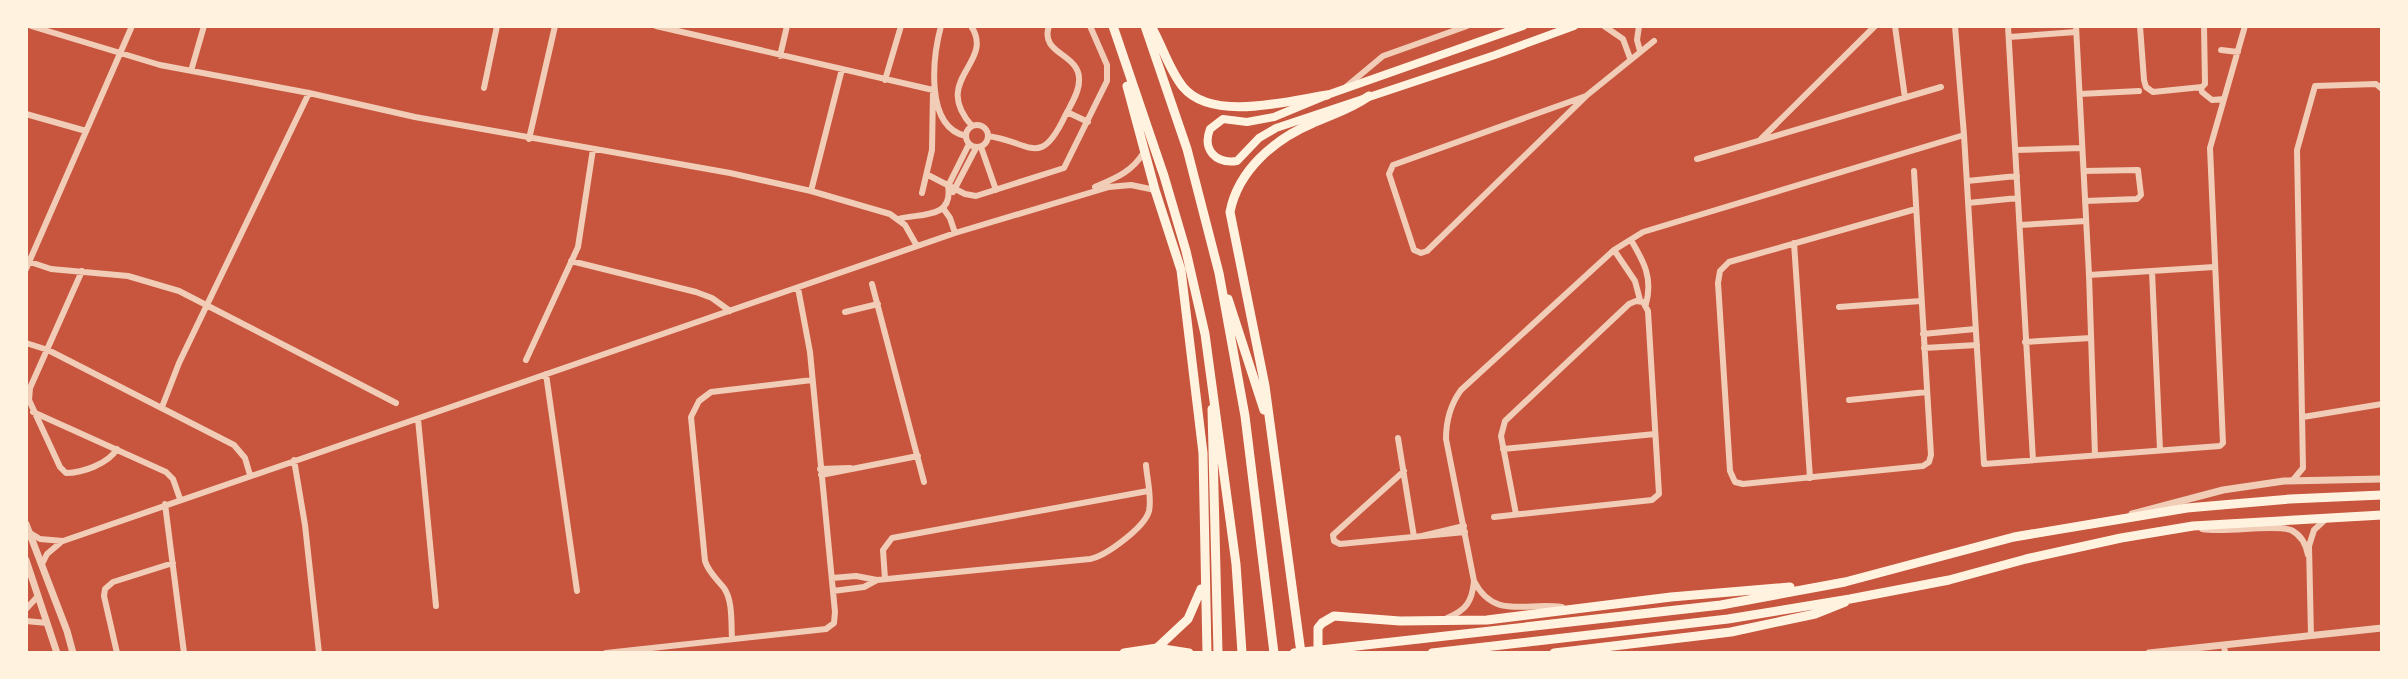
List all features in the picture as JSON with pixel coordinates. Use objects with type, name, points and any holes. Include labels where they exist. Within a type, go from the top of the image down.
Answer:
[{"type":"main road","points":[[1113,26],[1186,251],[1211,366],[1236,564],[1242,653]]},
{"type":"main road","points":[[1145,26],[1187,149],[1219,273],[1273,440]]},
{"type":"main road","points":[[1151,26],[1182,86],[1205,102],[1219,106],[1242,106],[1327,95]]},
{"type":"main road","points":[[1523,26],[1263,120],[1223,119],[1210,129],[1207,137],[1210,152],[1221,161],[1237,161],[1266,133],[1574,26]]},
{"type":"main road","points":[[1121,51],[1144,152],[1181,270],[1203,453],[1203,574],[1207,653]]},
{"type":"main road","points":[[1301,653],[1265,386],[1232,223],[1233,199],[1246,174],[1280,141],[1309,124],[1352,108],[1369,96]]},
{"type":"main road","points":[[1219,273],[1245,416],[1274,653]]},
{"type":"main road","points":[[1211,366],[1218,653]]},
{"type":"main road","points":[[1294,653],[1721,605],[1845,582],[2014,537],[2111,520],[2217,505],[2382,495]]},
{"type":"main road","points":[[1432,653],[1728,619],[1850,599],[1949,580],[2121,538],[2193,526],[2382,515]]},
{"type":"main road","points":[[1157,648],[1188,619],[1200,593],[1203,574]]},
{"type":"main road","points":[[1318,653],[1318,628],[1327,618],[1334,616],[1437,622],[1507,618],[1671,597],[1845,582]]},
{"type":"main road","points":[[1554,653],[1731,632],[1815,614],[1850,599]]},
{"type":"main road","points":[[1124,653],[1157,648],[1189,653]]},
{"type":"street","points":[[31,26],[118,53],[191,71],[529,139],[730,173],[811,191],[881,211],[898,219],[917,246]]},
{"type":"street","points":[[132,26],[28,265],[128,276],[179,291],[396,403]]},
{"type":"street","points":[[191,71],[204,26]]},
{"type":"street","points":[[484,88],[497,26]]},
{"type":"street","points":[[529,139],[555,26]]},
{"type":"street","points":[[656,26],[933,90]]},
{"type":"street","points":[[780,56],[787,26]]},
{"type":"street","points":[[885,80],[901,26]]},
{"type":"street","points":[[922,193],[932,150],[934,61],[942,26]]},
{"type":"street","points":[[971,26],[976,34],[977,46],[957,94],[959,109],[972,126],[983,127],[988,136],[1026,148],[1038,148],[1054,138],[1077,92],[1079,76],[1072,61],[1048,43],[1049,26]]},
{"type":"street","points":[[928,175],[951,189],[976,196],[1064,168],[1108,75],[1107,65],[1090,26]]},
{"type":"street","points":[[1343,90],[1383,56],[1467,26]]},
{"type":"street","points":[[1604,26],[1623,39],[1630,58]]},
{"type":"street","points":[[1639,26],[1637,40],[1640,51]]},
{"type":"street","points":[[1760,140],[1875,26]]},
{"type":"street","points":[[1895,26],[1905,98]]},
{"type":"street","points":[[1955,26],[1984,464],[2220,446],[2224,440],[2210,148],[2245,26]]},
{"type":"street","points":[[2008,26],[2033,460]]},
{"type":"street","points":[[2140,26],[2146,87],[2153,92],[2201,87],[2206,80],[2204,26]]},
{"type":"street","points":[[2009,37],[2076,29],[2095,455]]},
{"type":"street","points":[[1586,96],[1393,165],[1389,174],[1414,250],[1421,253],[1427,251],[1586,96],[1654,41]]},
{"type":"street","points":[[2221,50],[2238,52]]},
{"type":"street","points":[[811,191],[842,69]]},
{"type":"street","points":[[2293,480],[2303,470],[2297,150],[2315,86],[2376,84],[2382,89]]},
{"type":"street","points":[[1697,159],[1941,87]]},
{"type":"street","points":[[2201,87],[2202,92],[2212,100],[2224,99]]},
{"type":"street","points":[[933,90],[948,125],[975,146],[996,190]]},
{"type":"street","points":[[2080,94],[2139,91]]},
{"type":"street","points":[[162,407],[179,363],[309,93]]},
{"type":"street","points":[[1067,112],[1088,122]]},
{"type":"street","points":[[26,114],[86,131]]},
{"type":"street","points":[[966,136],[972,126]]},
{"type":"street","points":[[1437,622],[1467,606],[1474,581],[1446,439],[1446,422],[1455,398],[1614,250],[1659,227],[1964,135]]},
{"type":"street","points":[[898,219],[931,215],[943,208],[975,146],[988,136]]},
{"type":"street","points":[[2016,150],[2082,148]]},
{"type":"street","points":[[526,360],[582,232],[593,149]]},
{"type":"street","points":[[1077,195],[1122,177],[1138,163],[1144,152]]},
{"type":"street","points":[[2084,171],[2138,170],[2141,195],[2137,199],[2085,201]]},
{"type":"street","points":[[1914,171],[1931,455],[1927,465],[1743,484],[1732,479],[1718,276],[1729,262],[1916,209]]},
{"type":"street","points":[[1967,181],[2017,176]]},
{"type":"street","points":[[42,564],[47,554],[63,541],[165,504],[955,233],[1077,195],[1125,184],[1155,190]]},
{"type":"street","points":[[1968,203],[2018,198]]},
{"type":"street","points":[[943,208],[955,233]]},
{"type":"street","points":[[2020,225],[2086,221]]},
{"type":"street","points":[[1631,240],[1648,272],[1649,291],[1643,302]]},
{"type":"street","points":[[1794,243],[1810,478]]},
{"type":"street","points":[[1494,517],[1656,498],[1660,490],[1643,302],[1635,281],[1614,250]]},
{"type":"street","points":[[571,261],[696,292],[712,298],[730,311]]},
{"type":"street","points":[[2089,275],[2214,267]]},
{"type":"street","points":[[82,271],[30,388],[29,400],[62,471],[66,473],[103,462],[112,457],[117,449]]},
{"type":"street","points":[[2152,271],[2160,450]]},
{"type":"street","points":[[872,284],[924,482]]},
{"type":"street","points":[[606,653],[831,627],[836,617],[812,380],[798,288]]},
{"type":"street","points":[[1839,307],[1921,301]]},
{"type":"street","points":[[1516,514],[1501,431],[1508,416],[1629,304],[1643,302]]},
{"type":"street","points":[[845,312],[878,304]]},
{"type":"street","points":[[1923,334],[1975,329]]},
{"type":"street","points":[[2025,342],[2091,338]]},
{"type":"street","points":[[26,343],[48,350],[234,445],[245,458],[250,475]]},
{"type":"street","points":[[1924,348],[1977,345]]},
{"type":"street","points":[[546,374],[577,591]]},
{"type":"street","points":[[732,639],[730,601],[705,561],[691,417],[699,401],[711,392],[812,380]]},
{"type":"street","points":[[1849,400],[1927,392]]},
{"type":"street","points":[[2303,417],[2382,404]]},
{"type":"street","points":[[33,412],[166,472],[173,479],[180,499]]},
{"type":"street","points":[[418,419],[436,606]]},
{"type":"street","points":[[1503,449],[1655,434]]},
{"type":"street","points":[[1398,438],[1418,536]]},
{"type":"street","points":[[821,472],[918,456]]},
{"type":"street","points":[[294,460],[319,653]]},
{"type":"street","points":[[832,578],[856,576],[877,580],[1097,558],[1109,552],[1144,520],[1149,509],[1146,465]]},
{"type":"street","points":[[2303,470],[2319,479]]},
{"type":"street","points":[[1404,471],[1333,538],[1340,544],[1465,529]]},
{"type":"street","points":[[2111,520],[2223,490],[2293,480],[2382,479]]},
{"type":"street","points":[[885,579],[883,550],[892,538],[1148,491]]},
{"type":"street","points":[[165,504],[184,653]]},
{"type":"street","points":[[2311,636],[2308,555],[2314,530],[2327,518]]},
{"type":"street","points":[[26,524],[73,653]]},
{"type":"street","points":[[2193,526],[2229,531],[2290,530],[2303,540],[2308,555]]},
{"type":"street","points":[[30,533],[40,539],[63,541]]},
{"type":"street","points":[[26,560],[57,653]]},
{"type":"street","points":[[117,653],[105,589],[113,582],[173,563]]},
{"type":"street","points":[[833,591],[864,587],[877,580]]},
{"type":"street","points":[[1474,581],[1481,594],[1494,604],[1554,606],[1575,610]]},
{"type":"street","points":[[26,609],[38,596]]},
{"type":"street","points":[[26,621],[47,623]]},
{"type":"street","points":[[2149,653],[2225,649],[2382,628]]}]
